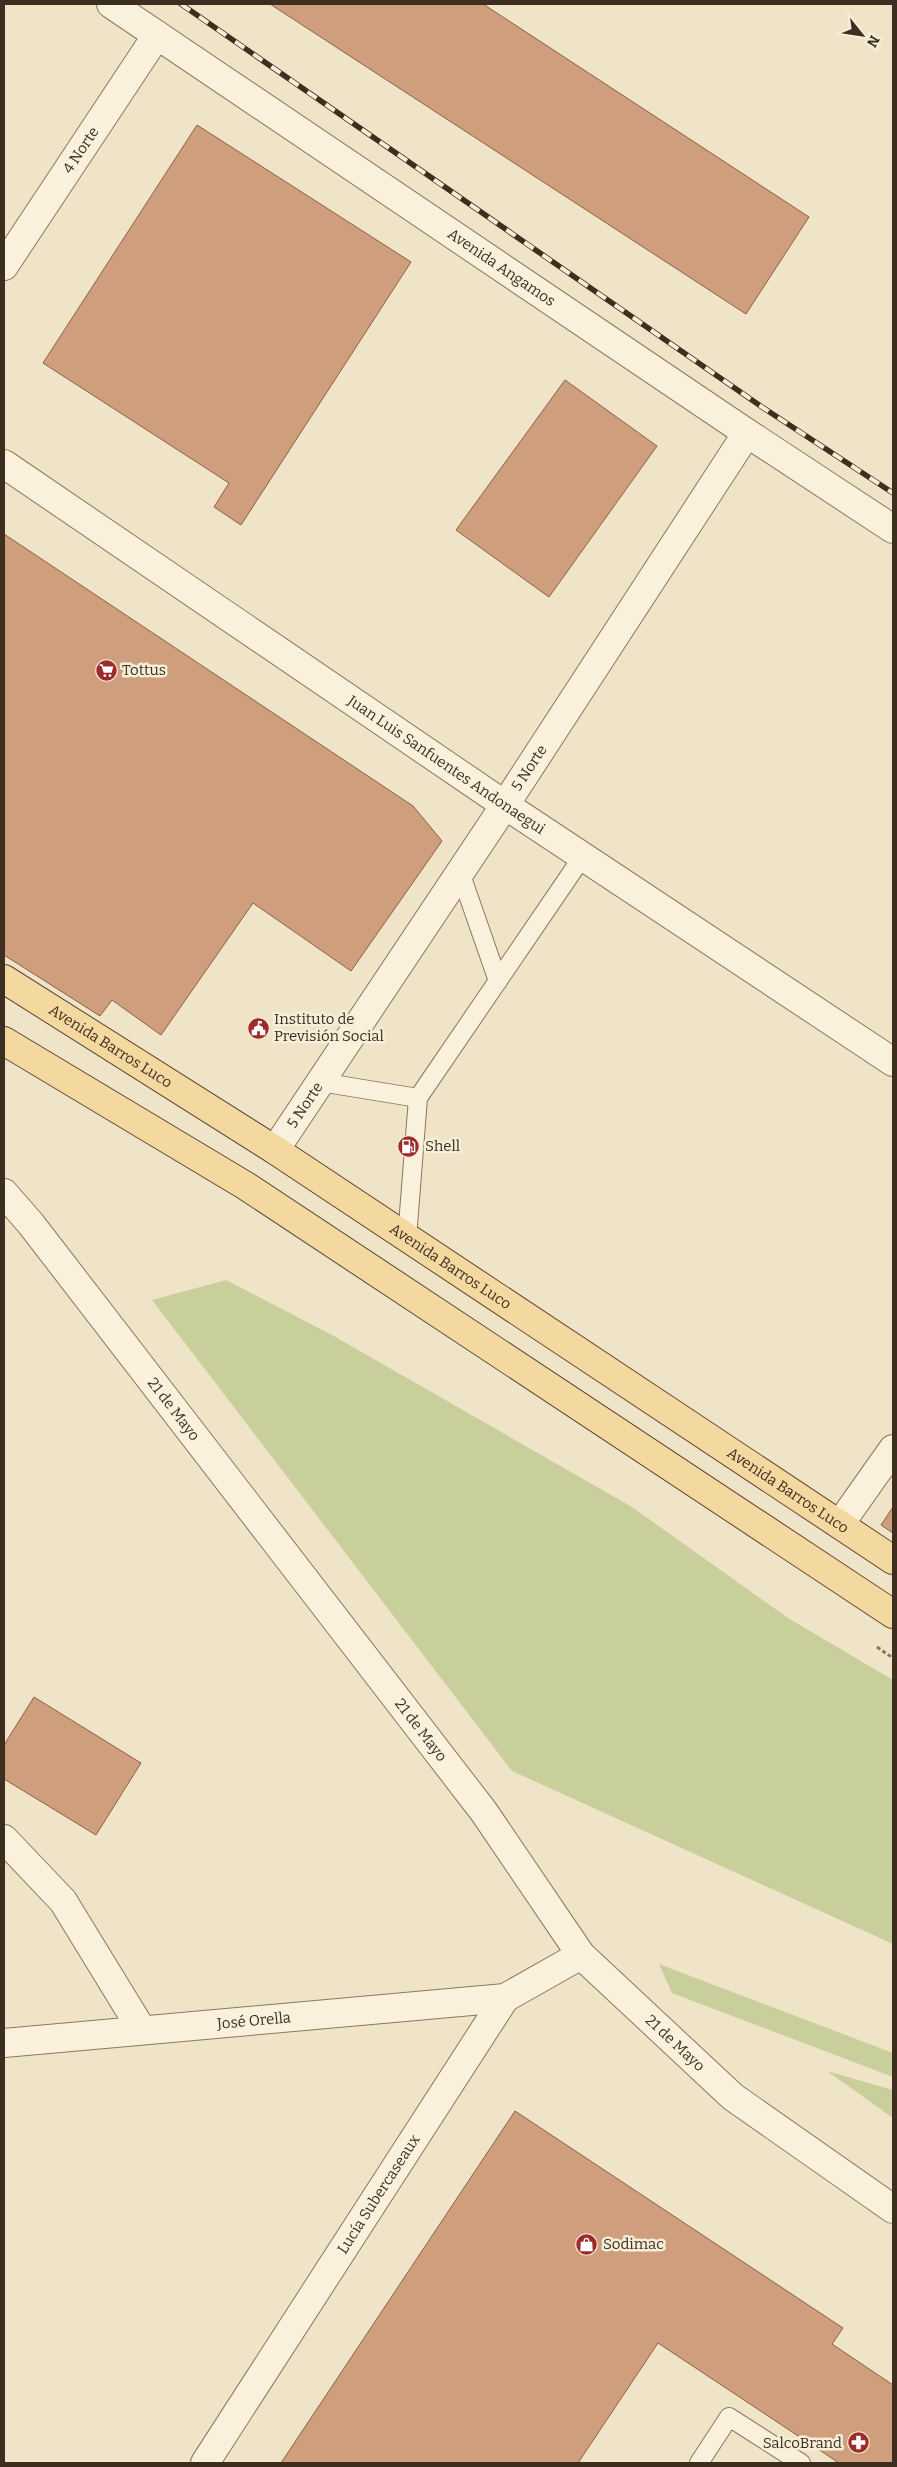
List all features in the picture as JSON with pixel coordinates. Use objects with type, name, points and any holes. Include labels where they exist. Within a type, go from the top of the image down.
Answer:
[{"type":"main road","name":"Avenida Barros Luco","points":[[4,979],[274,1150],[893,1560]]},
{"type":"main road","points":[[4,1041],[246,1186],[893,1614]]},
{"type":"street","name":"Avenida Angamos","points":[[112,4],[747,433],[893,529]]},
{"type":"street","name":"4 Norte","points":[[4,266],[157,35]]},
{"type":"street","name":"5 Norte","points":[[274,1150],[505,805],[747,433]]},
{"type":"street","name":"Juan Luis Sanfuentes Andonaegui","points":[[4,464],[505,805],[893,1062]]},
{"type":"street","name":"21 de Mayo","points":[[4,1193],[31,1224],[484,1812],[581,1956],[733,2097],[893,2209]]},
{"type":"street","points":[[840,1524],[893,1449]]},
{"type":"street","points":[[4,1839],[63,1901],[142,2030]]},
{"type":"street","name":"Lucía Subercaseaux","points":[[205,2463],[506,1998],[581,1956]]},
{"type":"street","name":"José Orella","points":[[4,2043],[506,1998]]},
{"type":"lane","points":[[407,1238],[418,1098],[583,856]]},
{"type":"lane","points":[[460,872],[498,981]]},
{"type":"lane","points":[[320,1082],[418,1098]]},
{"type":"lane","points":[[699,2463],[729,2417],[801,2463]]},
{"type":"green space","points":[[226,1280],[332,1335],[632,1507],[788,1618],[893,1680],[893,1944],[512,1771],[152,1300]]},
{"type":"green space","points":[[659,1964],[893,2053],[893,2077],[672,1993]]},
{"type":"green space","points":[[827,2071],[893,2090],[893,2118]]},
{"type":"building","points":[[270,4],[483,4],[809,217],[746,314]]},
{"type":"building","points":[[197,125],[411,262],[241,525],[214,507],[229,483],[43,363]]},
{"type":"building","points":[[565,380],[657,446],[549,597],[456,530]]},
{"type":"building","name":"Tottus","points":[[4,534],[413,806],[442,841],[351,971],[253,903],[161,1035],[112,1000],[100,1016],[4,955]]},
{"type":"building","points":[[893,1507],[893,1533],[881,1525]]},
{"type":"building","points":[[34,1697],[141,1763],[96,1835],[4,1779],[4,1745]]},
{"type":"building","points":[[515,2111],[843,2328],[832,2344],[893,2385],[893,2463],[839,2463],[658,2343],[578,2463],[281,2463]]},
{"type":"railway","points":[[181,4],[762,407],[893,493]]},
{"type":"place","name":"Tottus","points":[[106,670]]},
{"type":"place","name":"Instituto de Previsión Social","points":[[258,1028]]},
{"type":"place","name":"Shell","points":[[409,1146]]},
{"type":"place","name":"Sodimac","points":[[587,2244]]},
{"type":"place","name":"SalcoBrand","points":[[858,2443]]}]
